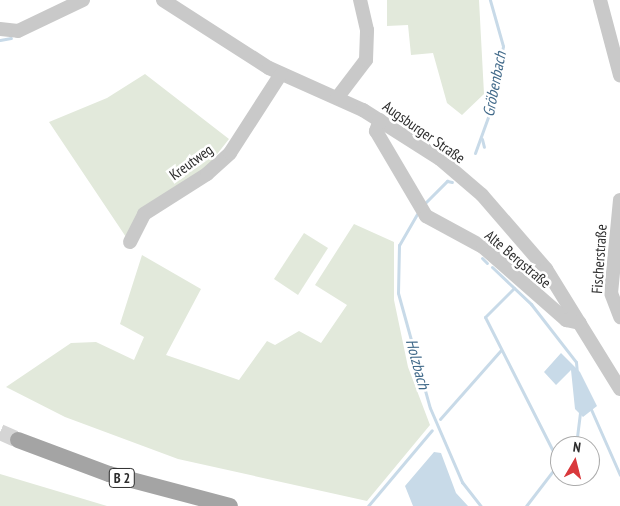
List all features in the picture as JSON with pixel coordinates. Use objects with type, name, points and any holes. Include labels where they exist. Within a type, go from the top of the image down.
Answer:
[{"type":"main road","name":"B 2","points":[[18,440],[109,474],[230,506]]},
{"type":"street","points":[[0,29],[18,31],[83,0]]},
{"type":"street","name":"Augsburger Straße","points":[[163,0],[281,74],[337,98],[380,120],[440,159],[482,195],[546,270],[620,389]]},
{"type":"street","points":[[337,98],[366,60],[367,30],[360,0]]},
{"type":"street","points":[[600,0],[620,75]]},
{"type":"street","name":"Kreutweg","points":[[130,242],[144,214],[207,174],[230,153],[281,74]]},
{"type":"street","name":"Alte Bergstraße","points":[[380,120],[376,132],[426,216],[483,247],[566,320],[580,323]]},
{"type":"street","name":"Fischerstraße","points":[[620,200],[611,293],[620,317]]},
{"type":"shaded area","points":[[387,0],[479,0],[484,94],[462,115],[447,103],[433,53],[411,55],[408,25],[387,26]]},
{"type":"shaded area","points":[[145,74],[229,139],[207,167],[143,211],[128,240],[49,122],[107,98]]},
{"type":"shaded area","points":[[354,224],[394,242],[394,300],[408,367],[430,425],[367,501],[178,459],[65,417],[6,387],[71,343],[96,342],[134,360],[144,337],[120,324],[142,255],[201,289],[166,355],[239,380],[267,341],[275,345],[299,331],[321,343],[347,305],[315,285]]},
{"type":"shaded area","points":[[304,233],[328,248],[298,295],[274,279]]},
{"type":"shaded area","points":[[0,474],[107,506],[0,506]]},
{"type":"water","points":[[561,353],[580,372],[597,406],[583,417],[575,409],[571,370],[556,385],[544,372]]},
{"type":"water","points":[[434,452],[441,453],[456,493],[468,506],[413,506],[405,486]]},
{"type":"waterway","name":"Gröbenbach","points":[[475,153],[492,106],[503,46],[490,0]]},
{"type":"waterway","points":[[0,40],[11,38]]},
{"type":"waterway","name":"Holzbach","points":[[482,139],[484,147]]},
{"type":"waterway","name":"Holzbach","points":[[424,204],[447,181],[452,182]]},
{"type":"waterway","name":"Holzbach","points":[[417,214],[399,245],[398,293],[430,408],[462,482],[481,506]]},
{"type":"waterway","points":[[482,258],[487,263]]},
{"type":"waterway","points":[[492,267],[531,304],[576,362],[577,373]]},
{"type":"waterway","points":[[514,288],[485,317],[550,445]]},
{"type":"waterway","points":[[440,419],[501,350]]},
{"type":"waterway","points":[[590,407],[620,475]]},
{"type":"waterway","points":[[577,436],[580,411]]},
{"type":"waterway","points":[[368,506],[432,430]]},
{"type":"waterway","points":[[526,506],[550,475]]},
{"type":"tunnel","points":[[0,432],[18,440]]}]
